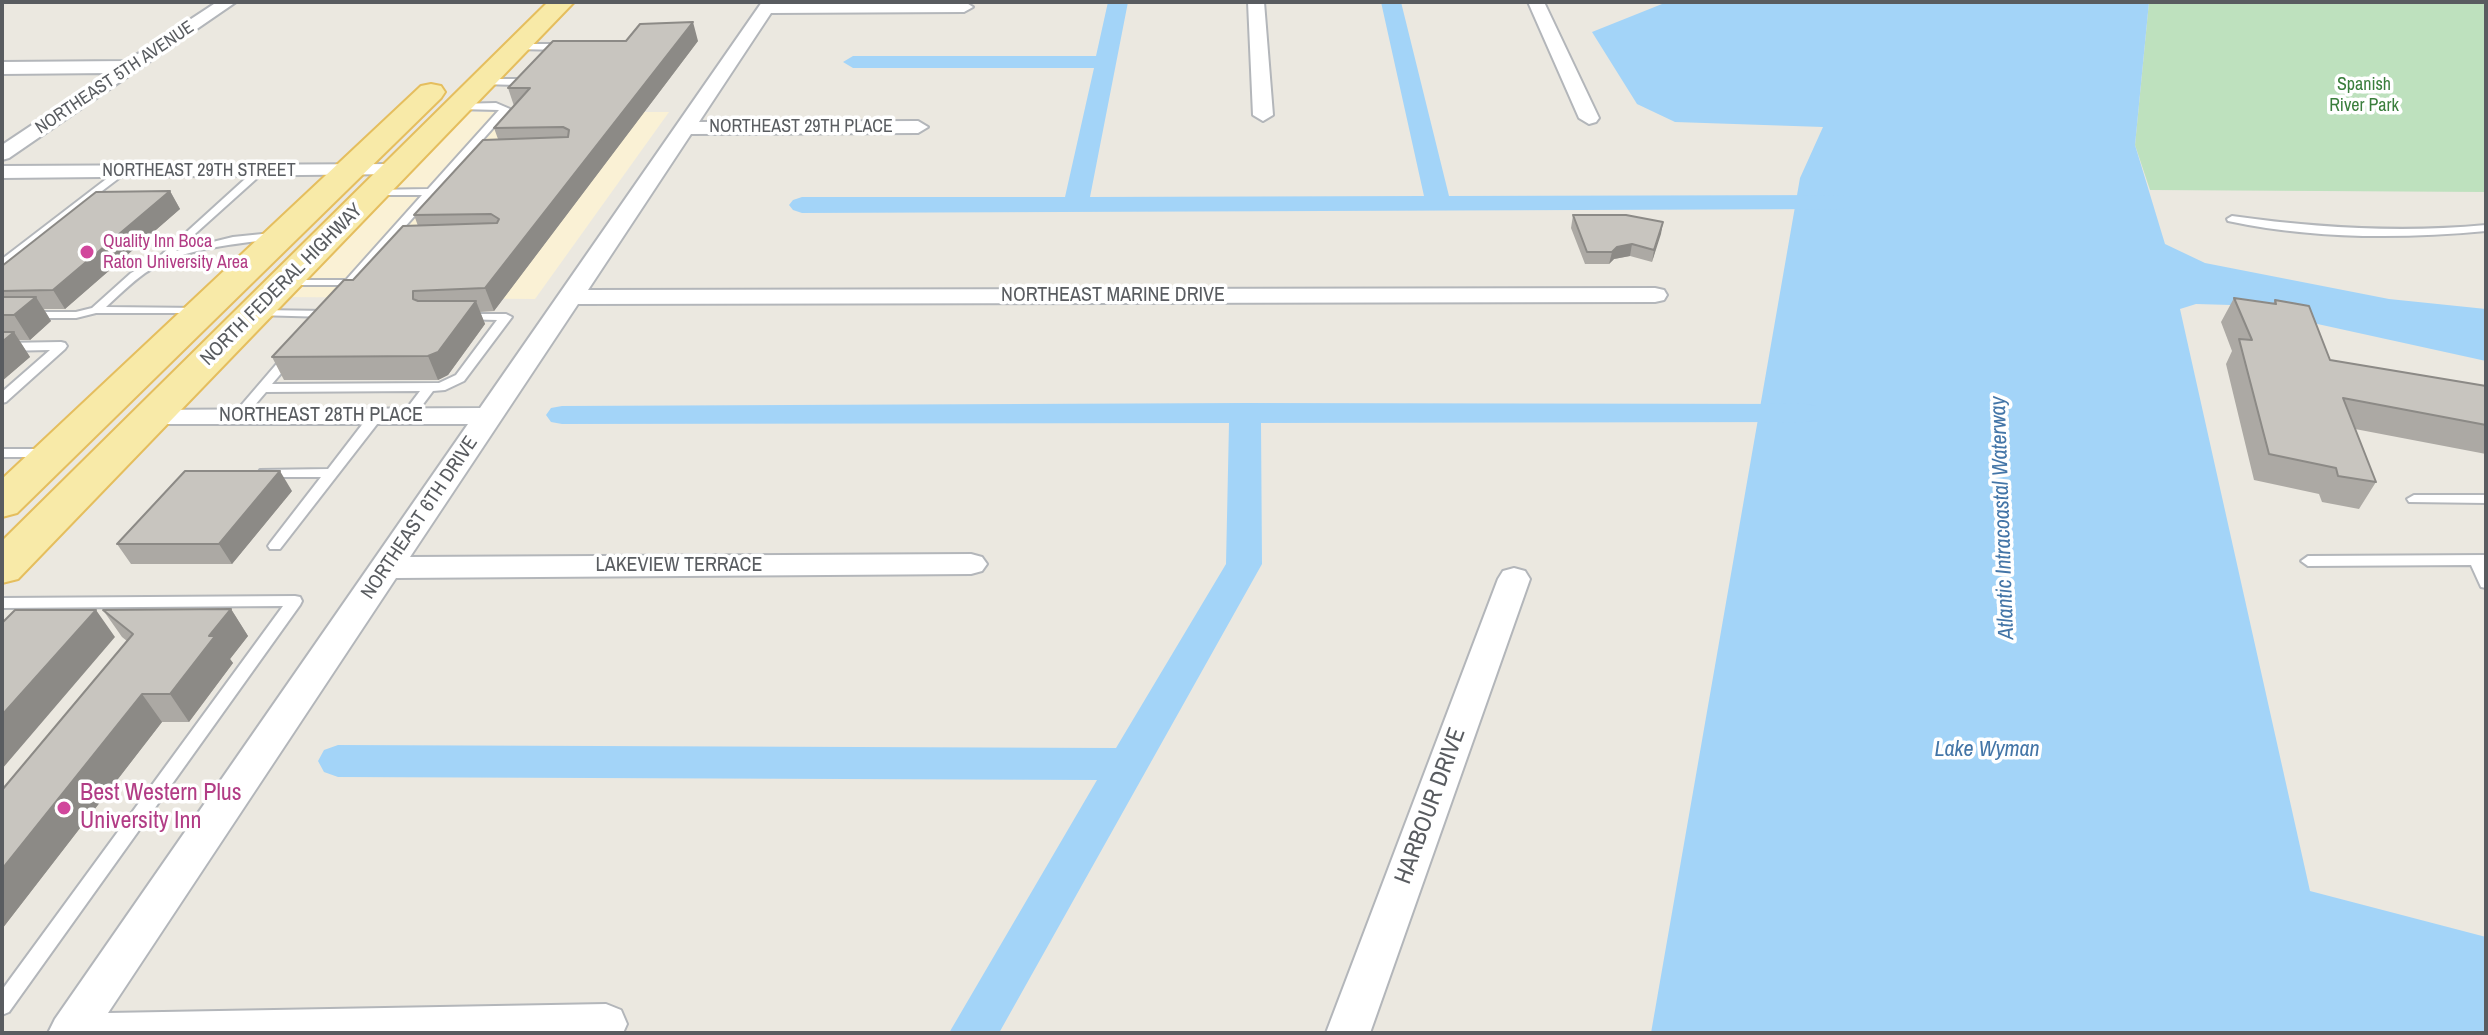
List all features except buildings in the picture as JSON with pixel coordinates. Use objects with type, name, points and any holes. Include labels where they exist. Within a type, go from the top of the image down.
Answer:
[{"type":"main road","name":"NORTH FEDERAL HIGHWAY","points":[[2,568],[284,283],[525,2]]},
{"type":"main road","name":"NORTH FEDERAL HIGHWAY","points":[[2,503],[283,235],[373,178],[507,82],[562,2]]},
{"type":"street","name":"NORTHEAST 5TH AVENUE","points":[[2,154],[228,2]]},
{"type":"street","points":[[1256,2],[1263,115]]},
{"type":"street","points":[[1536,2],[1589,118]]},
{"type":"street","points":[[768,5],[964,7]]},
{"type":"street","name":"NORTHEAST 6TH DRIVE","points":[[70,1033],[768,5]]},
{"type":"street","points":[[2,68],[130,67]]},
{"type":"street","name":"NORTHEAST 29TH PLACE","points":[[684,128],[918,127]]},
{"type":"street","name":"NORTHEAST 29TH STREET","points":[[2,172],[260,171],[373,178]]},
{"type":"street","name":"NORTHEAST MARINE DRIVE","points":[[570,297],[1655,295]]},
{"type":"street","name":"NORTHEAST 28TH PLACE","points":[[152,416],[489,416]]},
{"type":"street","name":"LAKEVIEW TERRACE","points":[[386,568],[971,564]]},
{"type":"street","name":"HARBOUR DRIVE","points":[[1348,1033],[1514,579]]},
{"type":"street","points":[[91,1033],[606,1024]]},
{"type":"lane","points":[[507,82],[553,47]]},
{"type":"lane","points":[[284,283],[349,283],[505,109],[507,82],[553,47],[580,47]]},
{"type":"lane","points":[[464,155],[479,155]]},
{"type":"lane","points":[[96,310],[138,273],[160,260],[260,171]]},
{"type":"lane","points":[[2,264],[122,172]]},
{"type":"lane","points":[[373,178],[430,192]]},
{"type":"lane","points":[[2232,219],[2289,228],[2411,234],[2486,228]]},
{"type":"lane","points":[[160,260],[262,234],[283,235]]},
{"type":"lane","points":[[385,243],[399,243]]},
{"type":"lane","points":[[2,315],[76,315],[96,310],[203,312]]},
{"type":"lane","points":[[254,313],[329,313],[319,324]]},
{"type":"lane","points":[[262,388],[441,387],[460,378],[506,317],[444,317]]},
{"type":"lane","points":[[238,416],[300,345]]},
{"type":"lane","points":[[2,347],[61,346],[2,399]]},
{"type":"lane","points":[[407,416],[429,387]]},
{"type":"lane","points":[[275,546],[376,416]]},
{"type":"lane","points":[[2,453],[54,453]]},
{"type":"lane","points":[[257,473],[332,473]]},
{"type":"lane","points":[[2414,499],[2486,499]]},
{"type":"lane","points":[[2308,561],[2481,560],[2486,583]]},
{"type":"lane","points":[[2,603],[295,601],[2,1006]]},
{"type":"lane","points":[[20,622],[38,603]]},
{"type":"shaded area","points":[[468,112],[669,112],[535,299],[285,297]]},
{"type":"green space","name":"Spanish River Park","points":[[2149,2],[2486,2],[2486,192],[2150,190],[2135,145]]},
{"type":"water","name":"Lake Wyman","points":[[1667,2],[2149,2],[2135,145],[2165,244],[2205,263],[2389,299],[2486,309],[2486,361],[2231,305],[2196,304],[2180,309],[2310,891],[2486,937],[2486,1033],[1651,1033],[1800,178],[1823,127],[1675,122],[1637,104],[1592,32]]},
{"type":"waterway","points":[[1076,204],[1118,2]]},
{"type":"waterway","points":[[1391,2],[1438,202]]},
{"type":"waterway","points":[[853,62],[1103,62]]},
{"type":"waterway","points":[[802,205],[1842,202]]},
{"type":"waterway","points":[[1245,414],[1806,413]]},
{"type":"waterway","points":[[562,415],[1245,414]]},
{"type":"waterway","points":[[1128,764],[1244,564],[1245,414]]},
{"type":"waterway","points":[[338,761],[1128,764]]},
{"type":"waterway","points":[[973,1033],[1128,764]]},
{"type":"place","name":"Quality Inn Boca Raton University Area","points":[[87,252]]},
{"type":"place","name":"Best Western Plus University Inn","points":[[64,808]]},
{"type":"water label","name":"Atlantic Intracoastal Waterway","points":[[2003,518]]}]
